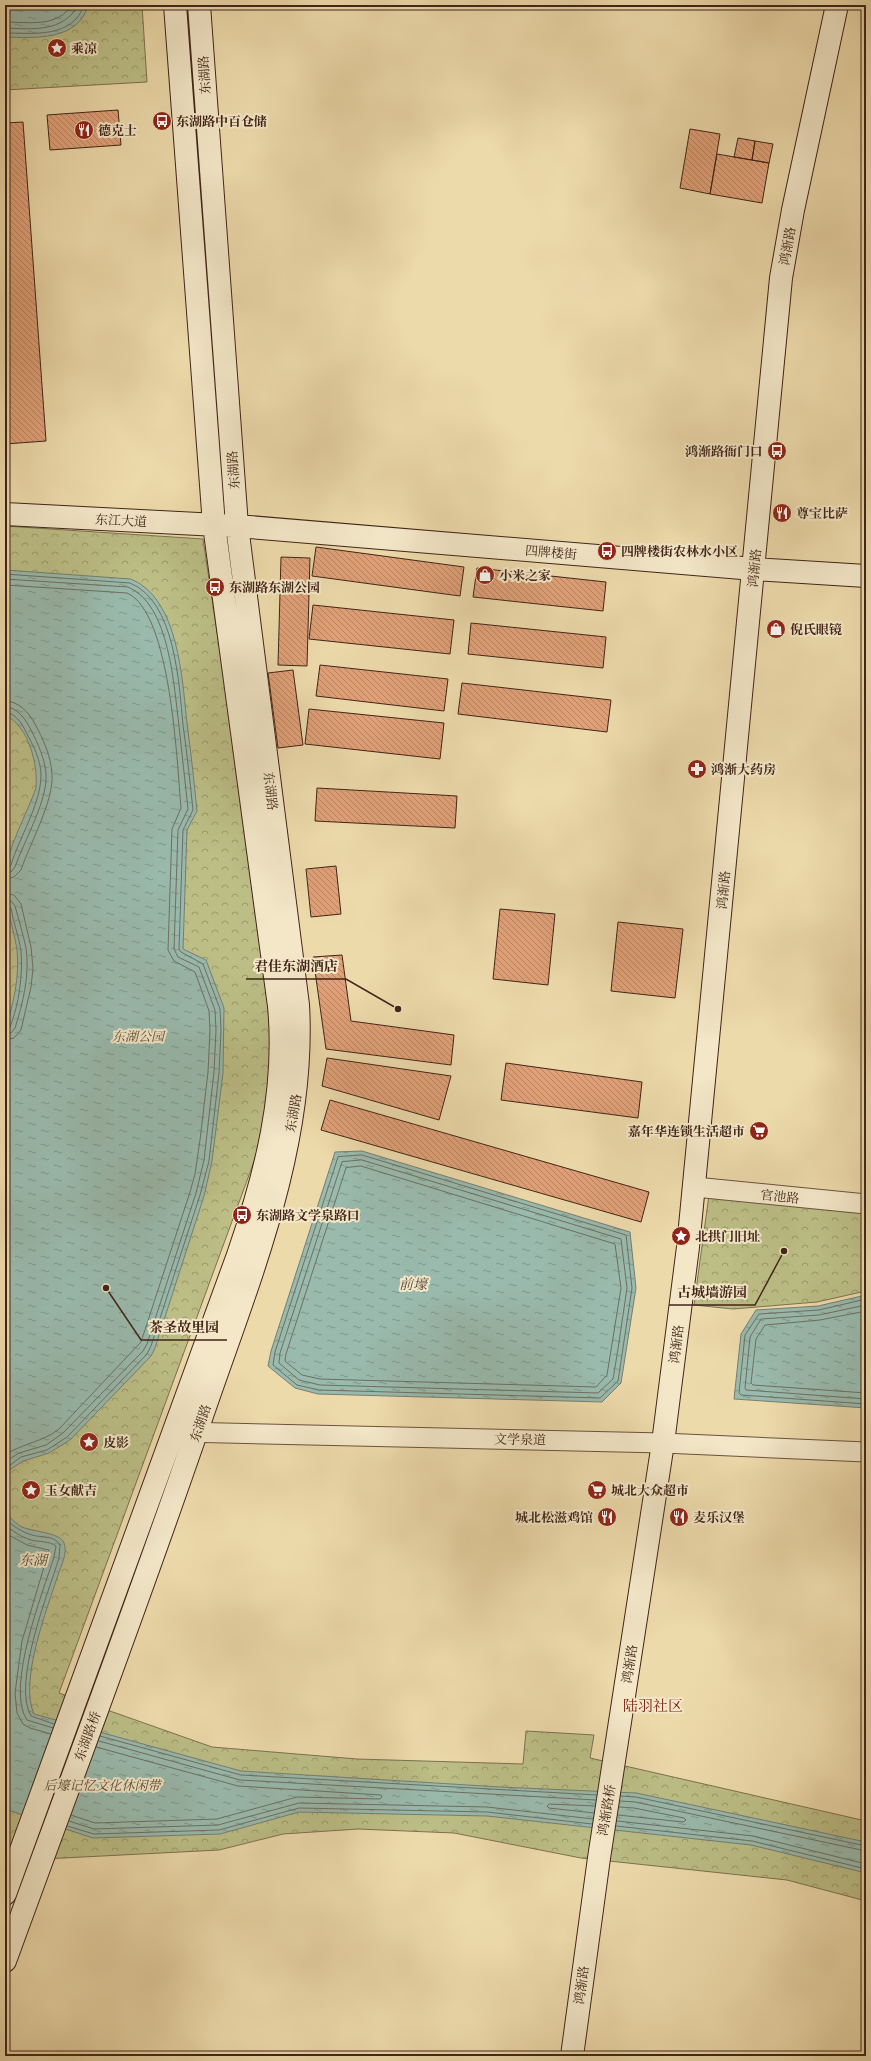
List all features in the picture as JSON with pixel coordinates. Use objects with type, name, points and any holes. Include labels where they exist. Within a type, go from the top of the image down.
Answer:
[{"type":"main road","name":"东湖路","points":[[132,1549],[248,1225],[267,1159],[275,1121],[281,1063],[279,1006],[214,525],[175,5]]},
{"type":"main road","name":"东湖路","points":[[153,1557],[268,1221],[292,1121],[299,1064],[298,1005],[237,526],[199,5]]},
{"type":"main road","name":"鸿渐路","points":[[611,1777],[663,1442],[695,1187],[784,264],[837,5]]},
{"type":"main road","name":"东江大道","points":[[5,514],[237,526]]},
{"type":"main road","name":"四牌楼街","points":[[237,526],[754,569],[866,576]]},
{"type":"main road","name":"东湖路桥","points":[[5,1894],[132,1549]]},
{"type":"main road","name":"东湖路桥","points":[[5,1961],[153,1557]]},
{"type":"main road","name":"鸿渐路桥","points":[[601,1844],[611,1777]]},
{"type":"main road","name":"鸿渐路","points":[[572,2056],[601,1844]]},
{"type":"street","name":"官池路","points":[[695,1187],[866,1204]]},
{"type":"street","name":"文学泉道","points":[[173,1432],[663,1442],[866,1452]]},
{"type":"green space","points":[[5,5],[142,5],[147,82],[5,90]]},
{"type":"green space","name":"东湖公园","points":[[5,526],[203,539],[265,952],[273,1023],[270,1083],[256,1156],[59,1693],[212,1747],[357,1759],[523,1764],[526,1731],[594,1735],[590,1758],[866,1821],[866,1901],[787,1880],[581,1858],[454,1833],[358,1829],[283,1834],[219,1850],[5,1861]]},
{"type":"green space","points":[[709,1195],[866,1211],[866,1291],[817,1302],[733,1309],[694,1305]]},
{"type":"water","points":[[5,5],[88,5],[83,17],[75,25],[65,31],[42,37],[5,37]]},
{"type":"water","name":"东湖公园","points":[[5,570],[131,579],[147,589],[159,604],[168,622],[180,663],[197,811],[187,830],[183,949],[206,960],[224,1008],[223,1073],[212,1161],[204,1196],[155,1348],[151,1356],[70,1440],[49,1453],[23,1461],[11,1469],[5,1476],[5,1031],[17,981],[18,960],[6,901],[4,882],[10,853],[36,788],[36,779],[33,758],[26,737],[13,720],[5,715]]},
{"type":"water","name":"前壕","points":[[362,1151],[630,1232],[636,1288],[621,1383],[602,1402],[318,1394],[295,1388],[268,1366],[271,1351],[335,1152]]},
{"type":"water","points":[[866,1295],[866,1408],[734,1399],[741,1334],[756,1310],[818,1306]]},
{"type":"water","name":"东湖","points":[[5,1511],[20,1526],[51,1534],[61,1539],[65,1547],[64,1559],[42,1625],[32,1664],[30,1700],[34,1714],[241,1771],[500,1787],[636,1793],[866,1842],[866,1873],[751,1845],[487,1816],[299,1812],[220,1834],[93,1838],[5,1809]]},
{"type":"building","name":"德克士","points":[[118,110],[121,145],[50,150],[47,115]]},
{"type":"building","points":[[23,122],[46,441],[5,444],[5,123]]},
{"type":"building","points":[[690,129],[720,134],[710,194],[680,188]]},
{"type":"building","points":[[738,138],[755,141],[752,160],[734,157]]},
{"type":"building","points":[[755,141],[773,144],[769,163],[752,160]]},
{"type":"building","points":[[717,154],[769,163],[762,203],[710,194]]},
{"type":"building","points":[[316,547],[464,567],[460,596],[312,576]]},
{"type":"building","points":[[281,557],[310,558],[307,666],[278,665]]},
{"type":"building","points":[[477,568],[606,582],[603,611],[473,597]]},
{"type":"building","points":[[313,605],[454,620],[450,654],[309,639]]},
{"type":"building","points":[[471,623],[606,637],[603,668],[468,654]]},
{"type":"building","points":[[320,665],[448,679],[444,711],[316,696]]},
{"type":"building","points":[[293,670],[303,745],[278,748],[268,673]]},
{"type":"building","points":[[462,683],[611,700],[607,732],[458,714]]},
{"type":"building","points":[[309,709],[444,723],[440,759],[305,744]]},
{"type":"building","points":[[317,788],[457,796],[455,828],[315,821]]},
{"type":"building","points":[[336,866],[341,914],[311,917],[306,869]]},
{"type":"building","points":[[500,909],[555,914],[548,985],[493,979]]},
{"type":"building","points":[[618,922],[683,929],[675,998],[611,991]]},
{"type":"building","points":[[342,955],[351,1021],[454,1035],[451,1065],[326,1049],[313,957]]},
{"type":"building","points":[[327,1058],[451,1076],[439,1120],[322,1086]]},
{"type":"building","points":[[506,1063],[642,1082],[638,1118],[501,1100]]},
{"type":"building","points":[[330,1100],[649,1192],[641,1222],[321,1130]]},
{"type":"place","name":"乘凉","points":[[57,48]]},
{"type":"place","name":"东湖路中百仓储","points":[[162,121]]},
{"type":"place","name":"德克士","points":[[84,130]]},
{"type":"place","name":"鸿渐路衙门口","points":[[777,451]]},
{"type":"place","name":"尊宝比萨","points":[[782,513]]},
{"type":"place","name":"四牌楼街农林水小区","points":[[607,551]]},
{"type":"place","name":"小米之家","points":[[485,575]]},
{"type":"place","name":"东湖路东湖公园","points":[[215,587]]},
{"type":"place","name":"倪氏眼镜","points":[[776,629]]},
{"type":"place","name":"鸿渐大药房","points":[[697,769]]},
{"type":"place","name":"君佳东湖酒店","points":[[398,1009]]},
{"type":"place","name":"嘉年华连锁生活超市","points":[[759,1131]]},
{"type":"place","name":"东湖路文学泉路口","points":[[242,1215]]},
{"type":"place","name":"北拱门旧址","points":[[681,1236]]},
{"type":"place","name":"古城墙游园","points":[[784,1251]]},
{"type":"place","name":"茶圣故里园","points":[[106,1288]]},
{"type":"place","name":"皮影","points":[[89,1442]]},
{"type":"place","name":"玉女献吉","points":[[31,1490]]},
{"type":"place","name":"城北大众超市","points":[[597,1490]]},
{"type":"place","name":"城北松滋鸡馆","points":[[607,1517]]},
{"type":"place","name":"麦乐汉堡","points":[[679,1517]]},
{"type":"district","name":"陆羽社区","points":[[653,1706]]},
{"type":"park label","name":"后壕记忆文化休闲带","points":[[102,1785]]}]
